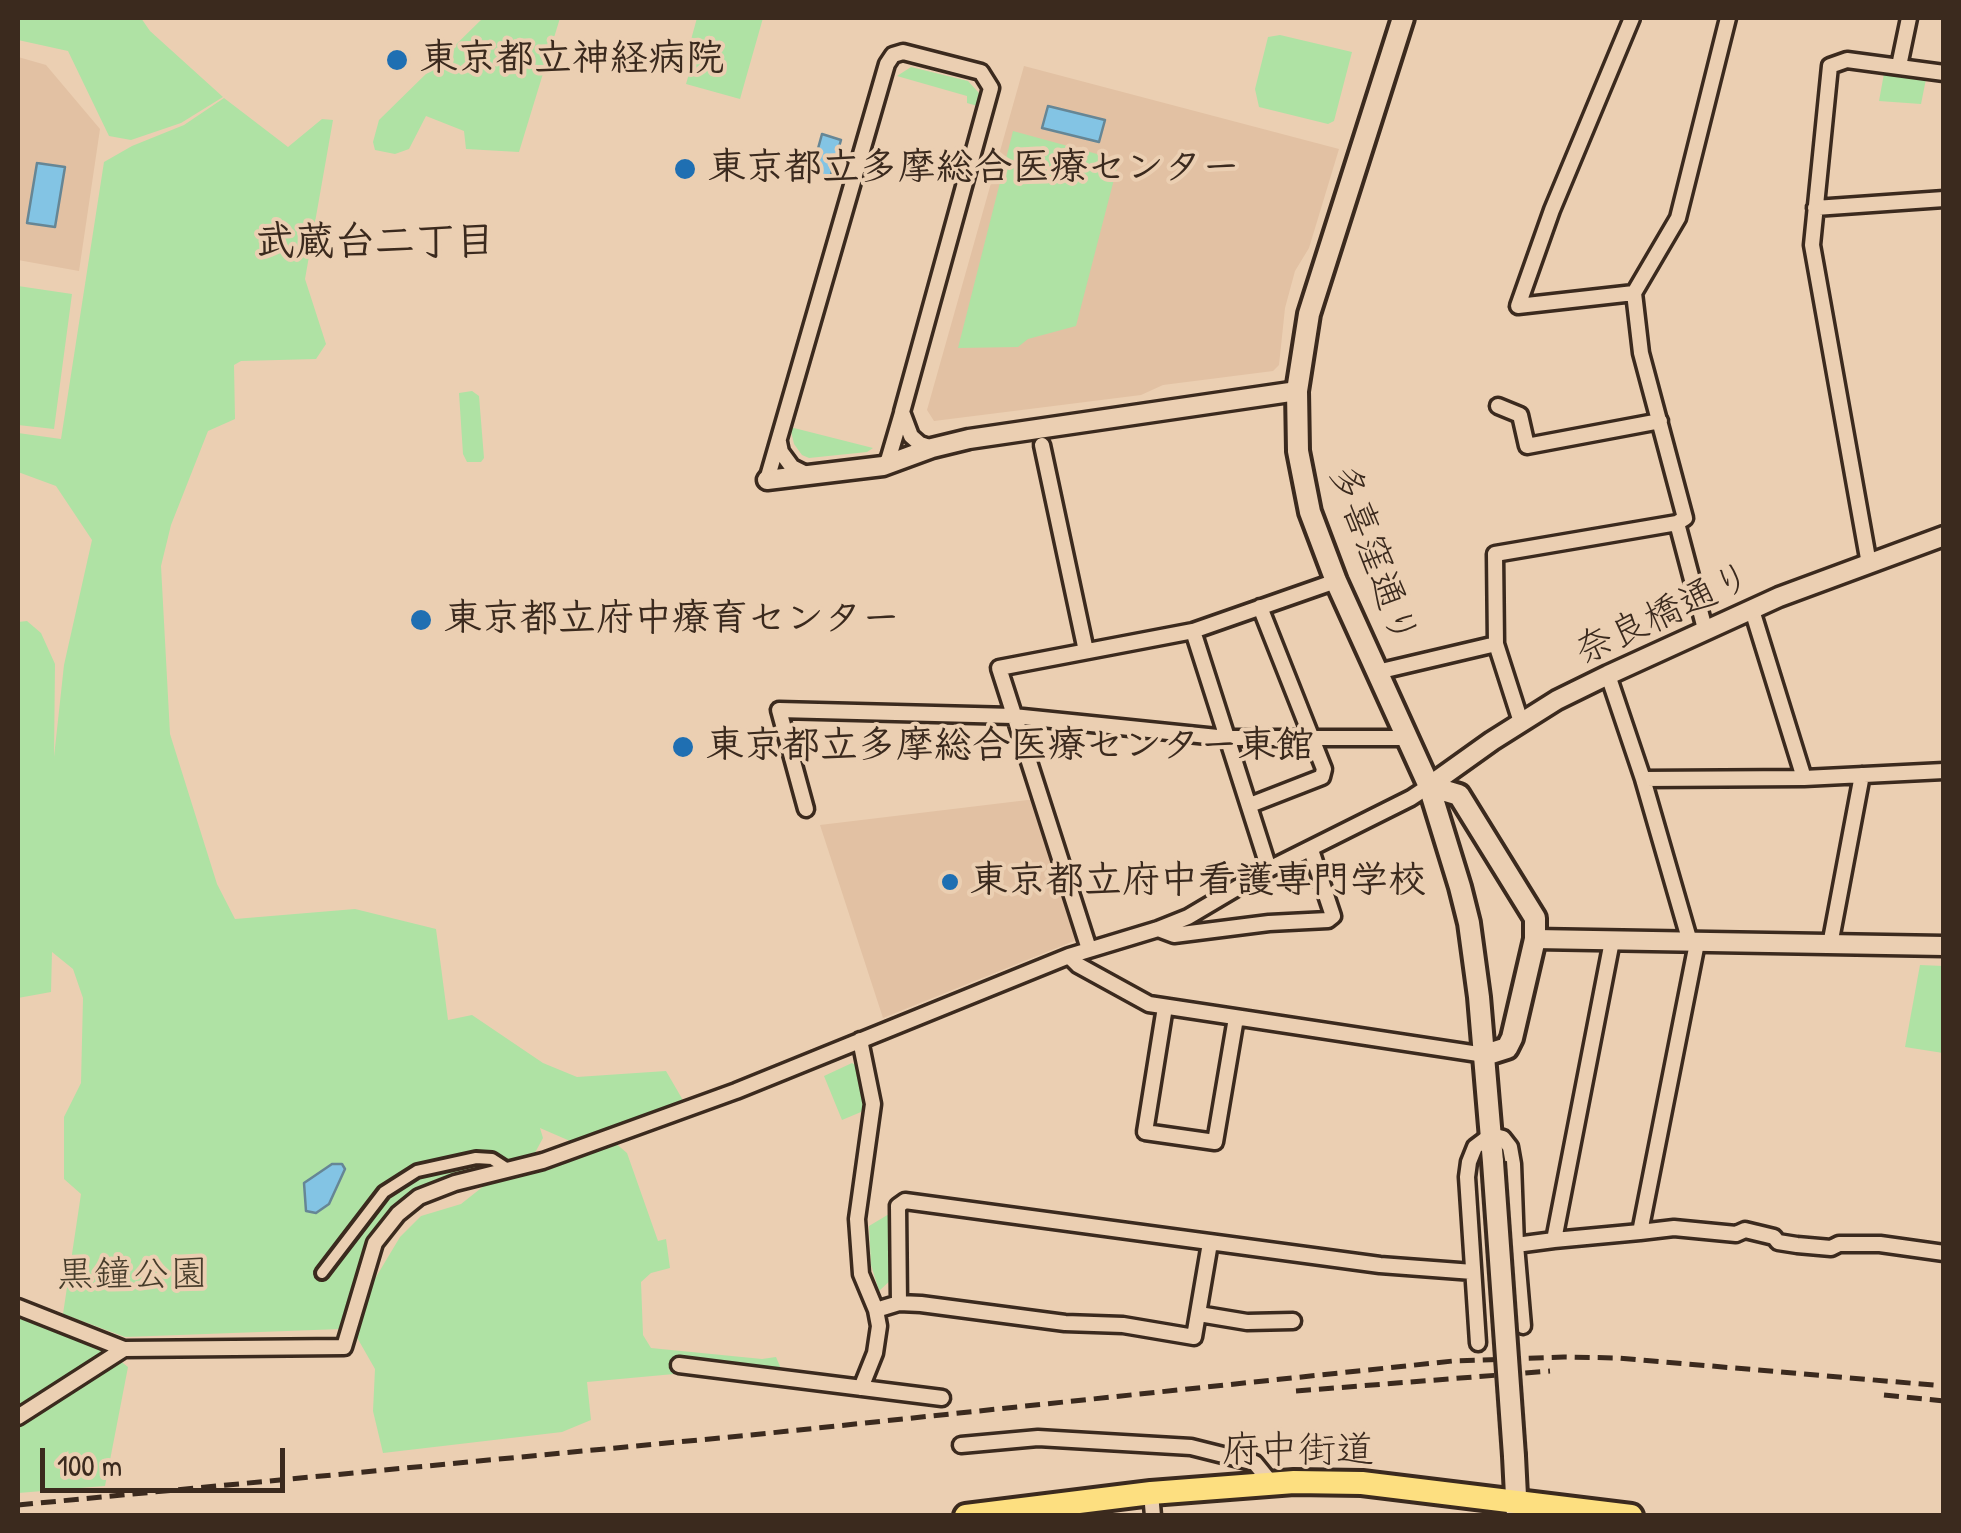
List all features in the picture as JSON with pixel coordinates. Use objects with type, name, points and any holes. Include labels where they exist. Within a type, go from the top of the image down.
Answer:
[{"type":"main road","name":"多喜窪通り","points":[[1403,18],[1309,314],[1297,391],[1302,478],[1310,512],[1336,581],[1429,786],[1470,923],[1485,1056],[1517,1508]]},
{"type":"main road","points":[[1429,786],[1459,795],[1535,918],[1535,939],[1512,1038],[1507,1048],[1485,1056]]},
{"type":"main road","name":"府中街道","points":[[966,1516],[1152,1504],[1272,1484],[1362,1483],[1517,1508],[1631,1516]]},
{"type":"street","points":[[1632,18],[1552,210],[1518,306],[1634,293]]},
{"type":"street","points":[[1522,722],[1496,644],[1495,554],[1678,523],[1686,518],[1641,353],[1634,293],[1678,218],[1728,18]]},
{"type":"street","points":[[1899,66],[1908,18]]},
{"type":"street","points":[[888,464],[991,88],[980,72],[903,52],[893,55],[887,64],[767,480],[888,464],[932,448],[1147,411],[1297,391]]},
{"type":"street","points":[[1868,564],[1812,244],[1830,66],[1847,60],[1944,73]]},
{"type":"street","points":[[1815,208],[1944,200]]},
{"type":"street","points":[[1498,406],[1520,416],[1527,446],[1660,421]]},
{"type":"street","points":[[902,412],[911,436],[932,448]]},
{"type":"street","points":[[778,441],[786,460],[808,475]]},
{"type":"street","points":[[1042,445],[1086,651]]},
{"type":"street","points":[[1678,523],[1706,629]]},
{"type":"street","name":"奈良橋通り","points":[[1429,786],[1522,722],[1608,675],[1706,629],[1944,536]]},
{"type":"street","points":[[1089,949],[999,668],[1193,631],[1336,581]]},
{"type":"street","points":[[1250,805],[1322,777],[1324,770],[1260,607]]},
{"type":"street","points":[[1752,610],[1804,778]]},
{"type":"street","points":[[1193,631],[1269,869]]},
{"type":"street","points":[[1377,672],[1496,644]]},
{"type":"street","points":[[1608,675],[1694,942],[1640,1232]]},
{"type":"street","points":[[806,809],[779,710],[1013,716],[1226,738],[1409,738]]},
{"type":"street","points":[[1644,778],[1804,778],[1944,770]]},
{"type":"street","points":[[1830,945],[1862,775]]},
{"type":"street","points":[[18,1307],[124,1349],[344,1347],[376,1243],[398,1214],[419,1197],[445,1186],[510,1171],[736,1091],[1070,956],[1158,929],[1429,786]]},
{"type":"street","points":[[1158,929],[1174,935],[1269,922],[1328,920],[1333,916],[1311,850]]},
{"type":"street","points":[[1535,939],[1944,946]]},
{"type":"street","points":[[1554,1240],[1612,941]]},
{"type":"street","points":[[1070,956],[1078,966],[1150,1004],[1485,1056]]},
{"type":"street","points":[[1165,1007],[1144,1132],[1215,1142],[1236,1018]]},
{"type":"street","points":[[860,1040],[872,1104],[857,1219],[861,1274],[879,1326],[875,1353],[861,1388]]},
{"type":"street","points":[[1478,1343],[1467,1176],[1475,1147],[1491,1135],[1510,1146],[1523,1326]]},
{"type":"street","points":[[322,1272],[384,1192],[417,1171],[476,1158],[492,1159],[510,1171]]},
{"type":"street","points":[[899,1303],[898,1206],[906,1201],[1380,1266],[1472,1272]]},
{"type":"street","points":[[1516,1245],[1674,1228],[1736,1234],[1746,1230],[1797,1245],[1830,1248],[1839,1244],[1880,1244],[1944,1253]]},
{"type":"street","points":[[876,1310],[899,1303],[1124,1325],[1194,1337],[1210,1243]]},
{"type":"street","points":[[1475,1295],[1520,1292]]},
{"type":"street","points":[[1199,1314],[1248,1322],[1293,1321]]},
{"type":"street","points":[[18,1417],[124,1349]]},
{"type":"street","points":[[679,1365],[942,1398]]},
{"type":"street","points":[[961,1444],[1038,1438],[1192,1446],[1255,1463],[1272,1484]]},
{"type":"shaded area","points":[[18,57],[46,65],[100,129],[79,271],[18,260]]},
{"type":"shaded area","points":[[1024,66],[1339,149],[1309,248],[1295,271],[1285,308],[1279,365],[1273,371],[1163,385],[1141,395],[934,421],[927,410]]},
{"type":"shaded area","name":"東京都立府中看護専門学校","points":[[1036,799],[1079,939],[883,1018],[820,825]]},
{"type":"green space","points":[[18,18],[141,18],[150,31],[223,97],[181,123],[131,140],[109,136],[68,51],[18,40]]},
{"type":"green space","points":[[483,18],[560,18],[519,152],[466,149],[464,131],[426,116],[409,149],[395,154],[375,150],[373,142],[379,120]]},
{"type":"green space","points":[[697,18],[763,18],[740,99],[686,84],[691,67],[684,65]]},
{"type":"green space","points":[[1280,35],[1352,52],[1334,121],[1328,124],[1259,107],[1255,89],[1268,37]]},
{"type":"green space","points":[[911,67],[968,81],[979,93],[981,107],[967,103],[967,96],[897,76]]},
{"type":"green space","points":[[1885,68],[1927,74],[1921,104],[1879,101]]},
{"type":"green space","name":"黒鐘公園","points":[[224,98],[288,147],[322,119],[333,120],[305,279],[326,344],[316,359],[241,361],[234,365],[235,419],[208,431],[171,525],[161,566],[170,734],[217,884],[235,919],[355,909],[436,929],[448,1020],[472,1015],[543,1063],[577,1077],[666,1071],[684,1102],[570,1141],[540,1128],[543,1138],[531,1160],[469,1171],[418,1189],[391,1211],[368,1240],[341,1329],[125,1337],[63,1314],[81,1194],[64,1179],[64,1117],[81,1083],[83,998],[73,969],[52,952],[51,992],[18,998],[18,622],[27,621],[41,633],[55,664],[54,757],[64,665],[92,540],[56,486],[18,472],[18,433],[61,439],[104,162],[184,125]]},
{"type":"green space","points":[[1013,131],[1119,160],[1076,326],[1028,339],[1018,347],[958,348]]},
{"type":"green space","points":[[18,286],[72,294],[54,429],[18,425]]},
{"type":"green space","points":[[472,391],[479,396],[484,458],[481,462],[467,462],[463,454],[459,393]]},
{"type":"green space","points":[[790,427],[873,448],[867,452],[809,458],[794,444]]},
{"type":"green space","points":[[1920,965],[1943,966],[1943,1053],[1905,1047]]},
{"type":"green space","points":[[852,1063],[857,1066],[864,1105],[861,1112],[842,1120],[824,1076]]},
{"type":"green space","points":[[614,1142],[627,1153],[658,1241],[666,1239],[670,1268],[651,1273],[641,1282],[643,1335],[651,1348],[762,1359],[776,1357],[782,1371],[693,1364],[674,1374],[587,1382],[591,1420],[562,1432],[383,1453],[373,1411],[375,1369],[355,1334],[370,1287],[400,1237],[421,1216],[461,1204],[485,1185]]},
{"type":"green space","points":[[889,1214],[894,1277],[879,1291],[871,1265],[869,1226]]},
{"type":"green space","points":[[18,1315],[104,1348],[128,1367],[105,1486],[18,1493]]},
{"type":"water","points":[[1048,106],[1105,120],[1099,142],[1042,128]]},
{"type":"water","points":[[822,134],[841,140],[830,178],[811,174]]},
{"type":"water","points":[[37,163],[65,167],[55,227],[27,223]]},
{"type":"water","points":[[332,1164],[342,1164],[345,1169],[329,1204],[316,1213],[306,1211],[304,1183]]},
{"type":"railway","points":[[18,1505],[751,1435],[1453,1361],[1618,1358],[1944,1386]]},
{"type":"railway","points":[[1296,1391],[1550,1371]]},
{"type":"railway","points":[[1884,1395],[1944,1401]]},
{"type":"place","name":"東京都立神経病院","points":[[397,60]]},
{"type":"place","name":"東京都立多摩総合医療センター","points":[[685,169]]},
{"type":"place","name":"東京都立府中療育センター","points":[[421,620]]},
{"type":"place","name":"東京都立多摩総合医療センター東館","points":[[683,747]]},
{"type":"place","name":"東京都立府中看護専門学校","points":[[950,882]]},
{"type":"district","name":"武蔵台二丁目","points":[[375,243]]}]
